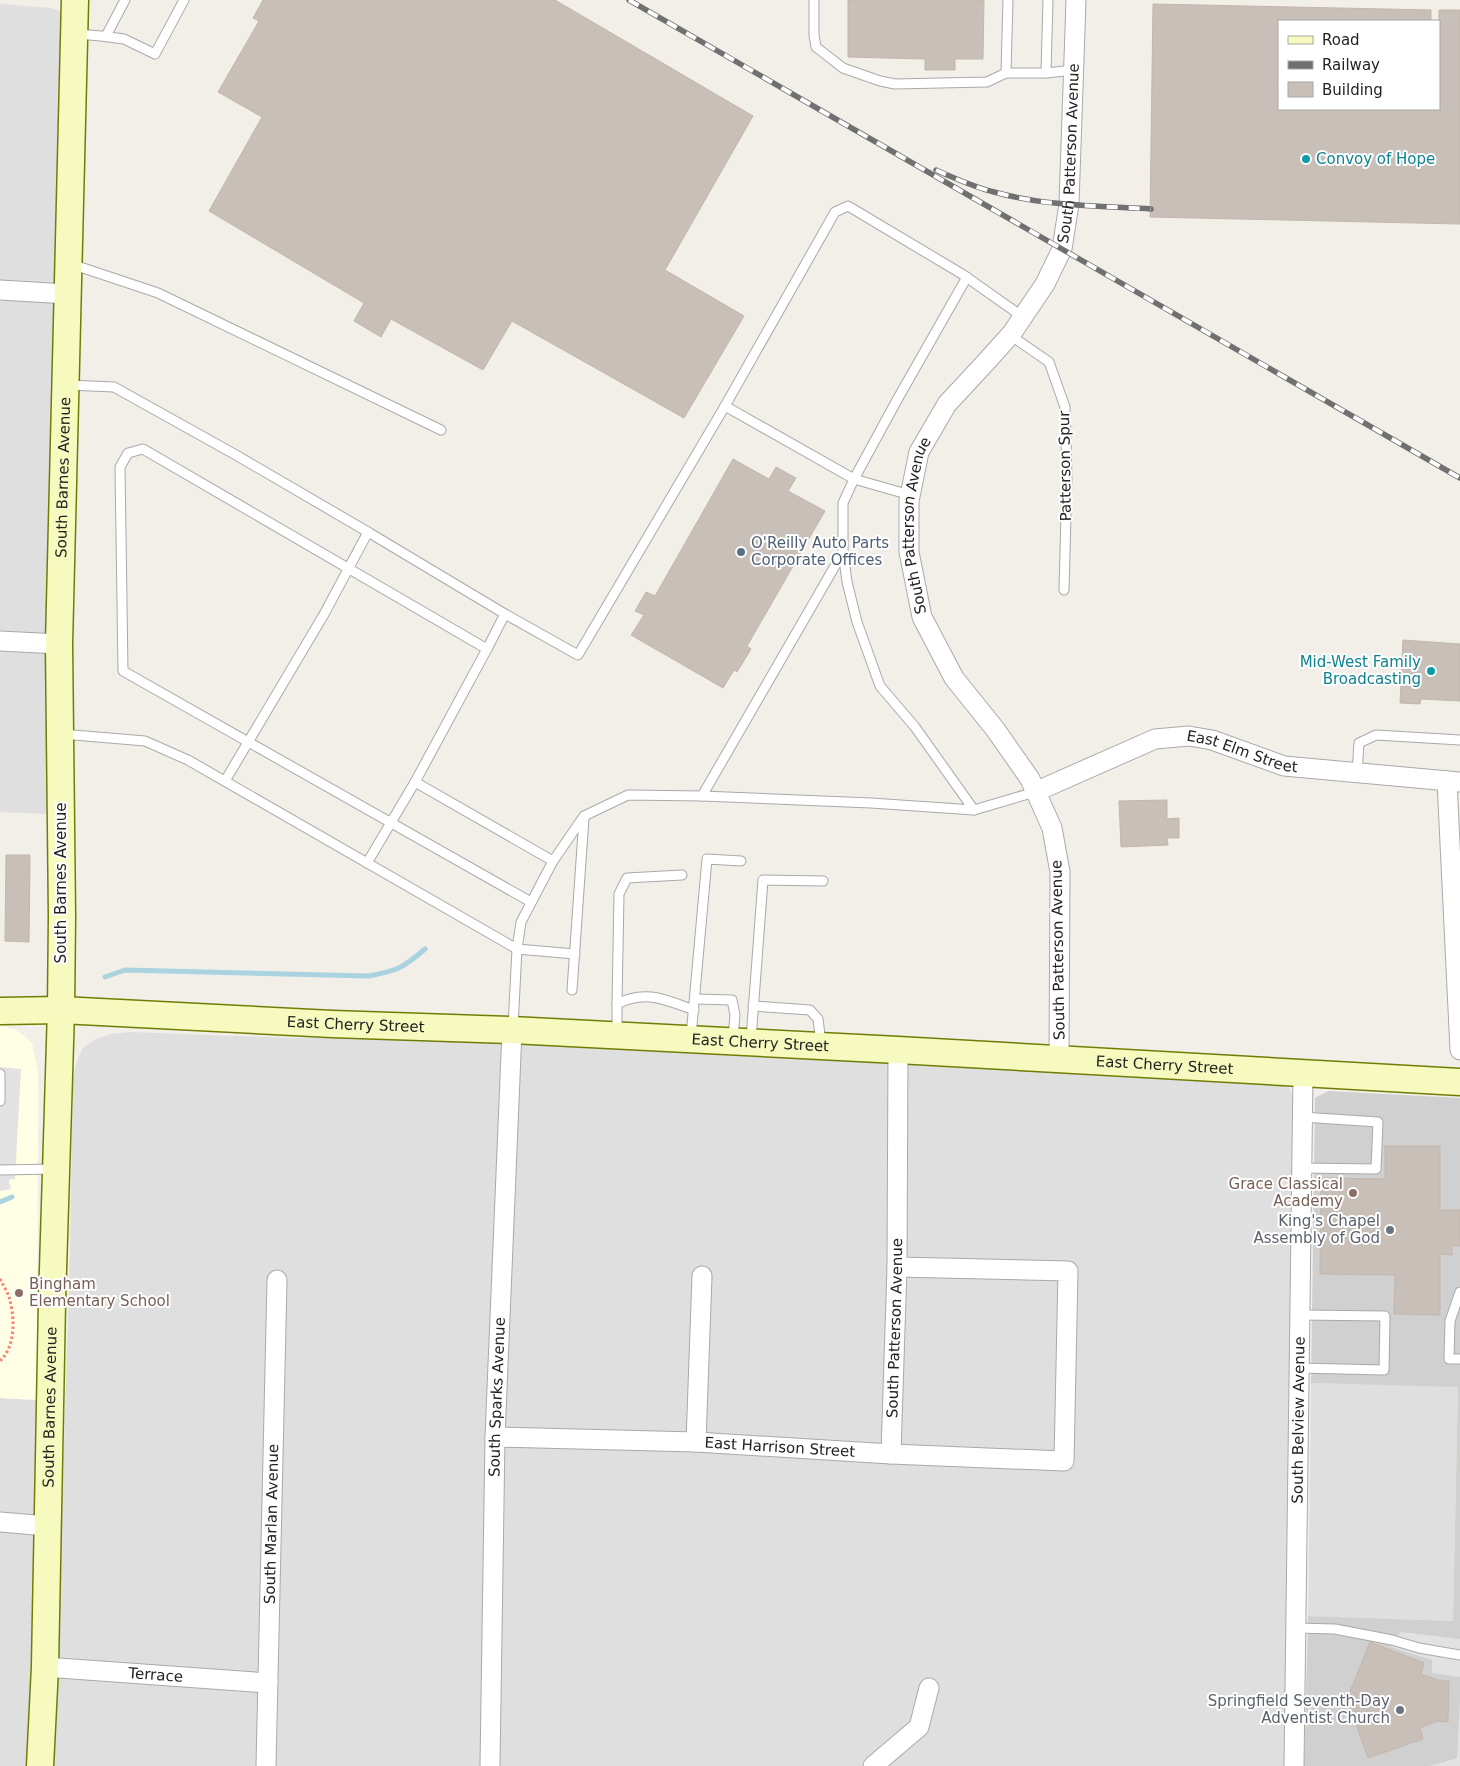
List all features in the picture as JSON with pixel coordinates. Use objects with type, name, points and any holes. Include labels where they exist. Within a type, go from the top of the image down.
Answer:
[{"type":"street","name":"South Barnes Avenue","points":[[40,1766],[61,1010],[60,644],[75,0]]},
{"type":"street","name":"South Patterson Avenue","points":[[1059,1059],[1060,872],[1052,828],[1030,779],[995,729],[954,678],[922,617],[909,552],[910,495],[919,452],[947,404],[1010,335],[1023,317],[1045,284],[1062,249],[1069,204],[1076,0]]},
{"type":"street","points":[[0,290],[67,294]]},
{"type":"street","points":[[0,641],[60,644]]},
{"type":"street","name":"East Elm Street","points":[[1035,792],[1156,739],[1190,736],[1212,740],[1284,766],[1453,782]]},
{"type":"street","points":[[1453,782],[1460,1050]]},
{"type":"street","name":"East Cherry Street","points":[[0,996],[10,996],[61,1010]]},
{"type":"street","name":"East Cherry Street","points":[[0,1011],[61,1010],[332,1024],[617,1035],[1460,1082]]},
{"type":"street","name":"South Sparks Avenue","points":[[490,1766],[495,1437],[512,1030]]},
{"type":"street","name":"South Patterson Avenue","points":[[891,1454],[896,1267],[898,1050]]},
{"type":"street","name":"South Belview Avenue","points":[[1294,1766],[1296,1628],[1307,1369],[1300,1315],[1303,1074]]},
{"type":"street","name":"East Harrison Street","points":[[495,1437],[696,1442],[891,1454],[1064,1461],[1068,1271],[896,1267]]},
{"type":"street","points":[[696,1442],[702,1276]]},
{"type":"street","name":"South Marlan Avenue","points":[[266,1766],[277,1280]]},
{"type":"street","points":[[0,1522],[47,1526]]},
{"type":"street","name":"Terrace","points":[[44,1667],[268,1683]]},
{"type":"street","points":[[873,1766],[919,1727],[929,1688]]},
{"type":"lane","points":[[106,36],[126,0]]},
{"type":"lane","points":[[74,34],[124,39],[155,54],[184,0]]},
{"type":"lane","points":[[814,0],[816,47],[844,68],[880,81],[895,84],[987,82],[1006,72],[1046,73],[1074,70]]},
{"type":"lane","points":[[1006,72],[1008,0]]},
{"type":"lane","points":[[1046,73],[1048,0]]},
{"type":"lane","points":[[65,385],[114,388],[236,455],[578,655],[725,406],[835,212],[848,206],[967,277],[1023,317]]},
{"type":"lane","points":[[68,263],[158,293],[441,430]]},
{"type":"lane","points":[[967,277],[854,479],[843,504],[843,552],[847,582],[858,622],[880,686],[914,727],[974,810]]},
{"type":"lane","name":"Patterson Spur","points":[[1010,335],[1049,362],[1065,407],[1067,478],[1064,590]]},
{"type":"lane","points":[[725,406],[854,479],[910,495]]},
{"type":"lane","points":[[487,649],[143,450],[128,453],[120,467],[123,671],[391,821],[531,902]]},
{"type":"lane","points":[[225,781],[368,532]]},
{"type":"lane","points":[[702,796],[843,552]]},
{"type":"lane","points":[[367,862],[415,782],[505,614]]},
{"type":"lane","points":[[60,734],[146,741],[188,760],[517,949],[575,954]]},
{"type":"lane","points":[[1357,773],[1359,743],[1376,735],[1460,740]]},
{"type":"lane","points":[[415,782],[553,861]]},
{"type":"lane","points":[[512,1030],[517,949],[521,922],[553,861],[584,816],[628,795],[871,803],[974,810],[1035,792]]},
{"type":"lane","points":[[572,990],[584,816]]},
{"type":"lane","points":[[691,1039],[707,859],[741,861]]},
{"type":"lane","points":[[617,1035],[619,894],[627,878],[682,875]]},
{"type":"lane","points":[[742,1042],[754,1006],[763,880],[823,881]]},
{"type":"lane","points":[[617,1004],[630,997],[657,997],[694,1010]]},
{"type":"lane","points":[[695,999],[732,1000],[742,1042]]},
{"type":"lane","points":[[754,1006],[810,1010],[818,1019],[821,1046]]},
{"type":"lane","points":[[0,1074],[0,1101]]},
{"type":"lane","points":[[1302,1117],[1378,1122],[1376,1169],[1302,1168]]},
{"type":"lane","points":[[0,1170],[56,1169]]},
{"type":"lane","points":[[1460,1292],[1450,1321],[1449,1359],[1460,1359]]},
{"type":"lane","points":[[1300,1315],[1385,1316],[1384,1370],[1307,1369]]},
{"type":"lane","points":[[1296,1628],[1335,1629],[1392,1640],[1418,1648],[1460,1655]]},
{"type":"path","points":[[0,1279],[9,1297],[13,1336],[7,1351],[0,1361]]},
{"type":"shaded area","points":[[0,4],[51,8],[59,11],[62,18],[47,814],[0,812]]},
{"type":"shaded area","name":"Bingham Elementary School","points":[[0,1025],[17,1030],[32,1043],[38,1073],[37,1400],[0,1398]]},
{"type":"shaded area","points":[[131,1032],[293,1038],[390,1036],[1278,1083],[1290,1089],[1293,1099],[1286,1766],[54,1766],[70,1252],[73,1077],[83,1048],[94,1040],[111,1034]]},
{"type":"shaded area","points":[[0,1067],[21,1069],[15,1179],[9,1181],[11,1189],[0,1191]]},
{"type":"shaded area","points":[[1328,1091],[1460,1098],[1460,1766],[1304,1766],[1308,1616],[1453,1621],[1458,1387],[1311,1383],[1315,1098]]},
{"type":"shaded area","points":[[1311,1383],[1458,1386],[1453,1621],[1308,1616]]},
{"type":"shaded area","points":[[0,1398],[37,1400],[33,1766],[0,1766]]},
{"type":"shaded area","points":[[1401,1632],[1460,1639],[1460,1677],[1432,1673],[1432,1660],[1391,1647]]},
{"type":"shaded area","points":[[1460,1700],[1460,1766],[1430,1766],[1457,1758]]},
{"type":"building","points":[[263,0],[555,0],[753,116],[665,270],[744,316],[684,418],[512,321],[483,370],[391,319],[381,337],[354,321],[364,303],[209,211],[262,117],[218,92],[259,21],[253,18]]},
{"type":"building","points":[[848,0],[984,0],[983,59],[955,59],[955,70],[925,70],[925,59],[848,57]]},
{"type":"building","name":"Convoy of Hope","points":[[1153,4],[1431,10],[1431,20],[1278,20],[1278,110],[1440,110],[1439,10],[1460,10],[1460,224],[1150,217]]},
{"type":"building","name":"O'Reilly Auto Parts Corporate Offices","points":[[733,459],[769,479],[776,467],[796,478],[788,491],[825,511],[747,646],[751,649],[737,672],[734,670],[723,688],[631,635],[644,615],[635,611],[646,592],[655,596]]},
{"type":"building","name":"Mid-West Family Broadcasting","points":[[1403,640],[1460,644],[1460,701],[1421,699],[1420,704],[1400,703]]},
{"type":"building","points":[[1167,800],[1167,819],[1179,818],[1179,838],[1167,838],[1168,845],[1121,847],[1119,801]]},
{"type":"building","points":[[6,855],[30,855],[29,942],[5,941]]},
{"type":"building","name":"King's Chapel Assembly of God","points":[[1385,1146],[1440,1146],[1440,1210],[1460,1210],[1460,1246],[1452,1246],[1452,1255],[1440,1254],[1440,1315],[1394,1314],[1395,1275],[1320,1274],[1321,1178],[1385,1179]]},
{"type":"building","name":"Springfield Seventh-Day Adventist Church","points":[[1370,1642],[1424,1663],[1421,1674],[1441,1681],[1449,1681],[1448,1722],[1437,1721],[1420,1728],[1423,1739],[1368,1758],[1347,1699]]},
{"type":"waterway","points":[[105,977],[125,970],[368,976],[399,968],[425,949]]},
{"type":"waterway","points":[[0,1202],[12,1197]]},
{"type":"railway","points":[[629,0],[1460,478]]},
{"type":"railway","points":[[936,170],[964,182],[1013,197],[1071,205],[1151,209]]},
{"type":"place","name":"Convoy of Hope","points":[[1306,159]]},
{"type":"place","name":"O'Reilly Auto Parts Corporate Offices","points":[[741,552]]},
{"type":"place","name":"Mid-West Family Broadcasting","points":[[1431,671]]},
{"type":"place","name":"Grace Classical Academy","points":[[1353,1193]]},
{"type":"place","name":"King's Chapel Assembly of God","points":[[1390,1230]]},
{"type":"place","name":"Bingham Elementary School","points":[[19,1293]]},
{"type":"place","name":"Springfield Seventh-Day Adventist Church","points":[[1400,1710]]}]
